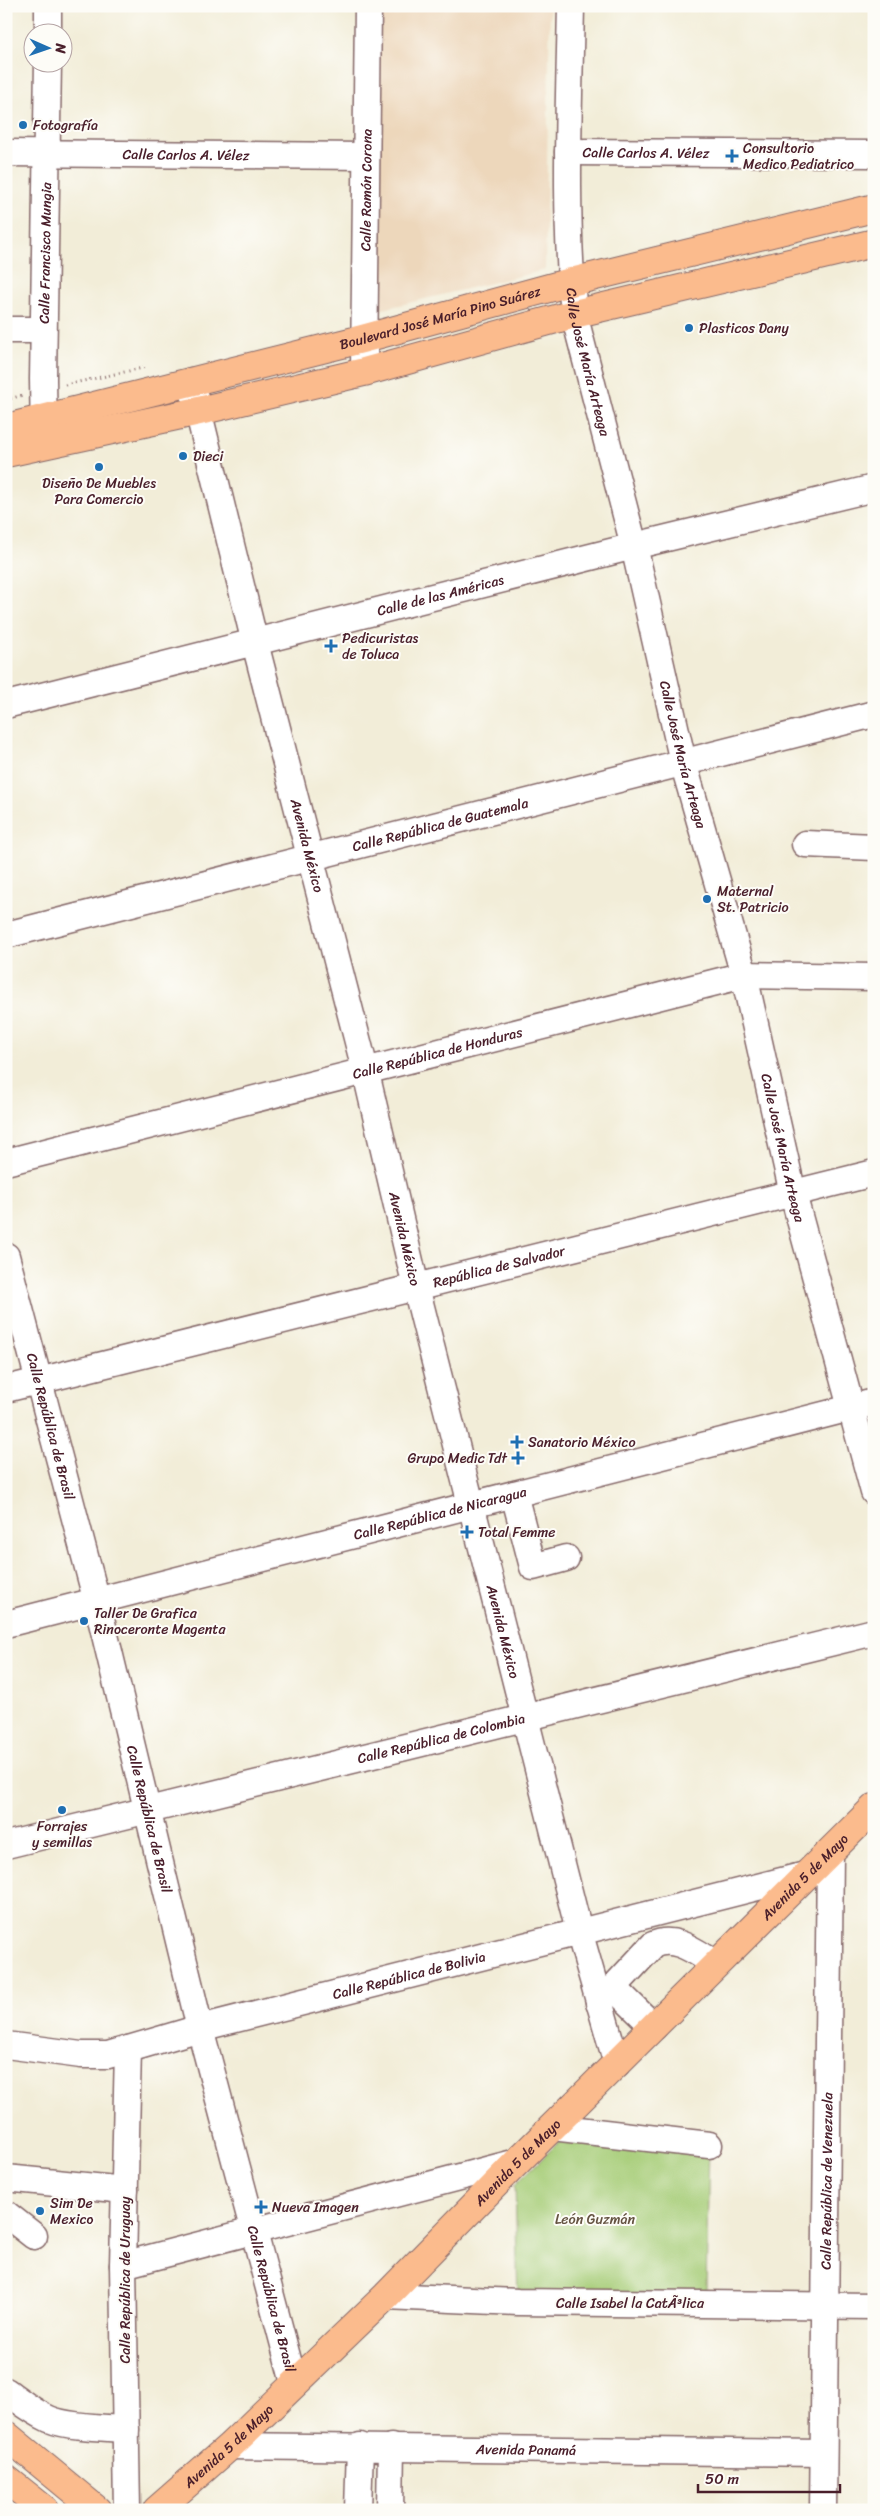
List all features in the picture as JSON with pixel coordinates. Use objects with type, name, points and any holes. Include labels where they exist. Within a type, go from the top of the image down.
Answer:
[{"type":"main road","name":"Boulevard José María Pino Suárez","points":[[6,453],[43,431],[191,380],[362,340],[571,282],[874,208]]},
{"type":"main road","points":[[831,218],[838,253]]},
{"type":"main road","name":"Boulevard José María Pino Suárez","points":[[6,428],[43,431],[199,411],[364,372],[574,314],[874,243]]},
{"type":"main road","name":"Avenida 5 de Mayo","points":[[157,2510],[230,2446],[386,2296],[517,2162],[716,1964],[830,1852],[871,1815]]},
{"type":"main road","points":[[6,2435],[50,2468],[97,2510]]},
{"type":"main road","points":[[50,2468],[56,2492],[55,2510]]},
{"type":"main road","points":[[6,2479],[45,2510]]},
{"type":"street","points":[[48,6],[48,22]]},
{"type":"street","name":"Calle Ramón Corona","points":[[364,372],[362,340],[368,6]]},
{"type":"street","name":"Calle José María Arteaga","points":[[571,6],[568,152],[571,282],[574,314],[634,546],[683,762],[744,975],[793,1194],[863,1405],[874,1492]]},
{"type":"street","name":"Calle Francisco Mungia","points":[[43,431],[48,72]]},
{"type":"street","name":"Calle Carlos A. Vélez","points":[[568,152],[874,154]]},
{"type":"street","name":"Calle Carlos A. Vélez","points":[[6,153],[366,156]]},
{"type":"street","points":[[6,330],[43,330]]},
{"type":"street","name":"Avenida México","points":[[191,380],[255,643],[366,1073],[416,1287],[527,1717],[579,1931],[607,1995],[617,2064]]},
{"type":"street","name":"Calle de las Américas","points":[[6,705],[634,546],[874,488]]},
{"type":"street","name":"Calle República de Guatemala","points":[[6,936],[310,856],[874,714]]},
{"type":"street","points":[[805,844],[874,847]]},
{"type":"street","name":"Calle República de Honduras","points":[[6,1162],[366,1073],[744,975],[874,977]]},
{"type":"street","name":"República de Salvador","points":[[6,1389],[874,1173]]},
{"type":"street","name":"Calle República de Brasil","points":[[6,1256],[97,1602],[200,2028],[294,2383]]},
{"type":"street","name":"Calle República de Nicaragua","points":[[6,1624],[863,1405]]},
{"type":"street","points":[[514,1494],[533,1567],[566,1558]]},
{"type":"street","name":"Calle República de Colombia","points":[[6,1845],[874,1632]]},
{"type":"street","name":"Calle República de Venezuela","points":[[823,2510],[822,2453],[830,1852]]},
{"type":"street","name":"Calle República de Bolivia","points":[[6,2045],[87,2056],[108,2055],[200,2028],[809,1874]]},
{"type":"street","points":[[654,2027],[607,1995],[653,1945],[661,1941],[679,1943],[716,1964]]},
{"type":"street","name":"Calle República de Uruguay","points":[[127,2510],[123,2265],[128,2049]]},
{"type":"street","points":[[552,2127],[709,2145]]},
{"type":"street","points":[[123,2265],[517,2162]]},
{"type":"street","points":[[6,2178],[125,2190]]},
{"type":"street","points":[[6,2214],[34,2236]]},
{"type":"street","name":"Calle Isabel la CatÃ³lica","points":[[386,2296],[518,2302],[874,2306]]},
{"type":"street","points":[[6,2391],[32,2411],[51,2420],[126,2429]]},
{"type":"street","name":"Avenida Panamá","points":[[230,2446],[391,2446],[822,2453]]},
{"type":"street","points":[[358,2510],[360,2446]]},
{"type":"street","points":[[390,2510],[391,2446]]},
{"type":"shaded area","points":[[380,6],[550,6],[545,270],[371,312]]},
{"type":"green space","name":"León Guzmán","points":[[561,2140],[709,2145],[706,2291],[518,2302],[515,2185]]},
{"type":"place","name":"Fotografía","points":[[23,125]]},
{"type":"place","name":"Consultorio Medico Pediatrico","points":[[732,156]]},
{"type":"place","name":"Plasticos Dany","points":[[689,328]]},
{"type":"place","name":"Dieci","points":[[183,456]]},
{"type":"place","name":"Diseño De Muebles Para Comercio","points":[[99,467]]},
{"type":"place","name":"Pedicuristas de Toluca","points":[[331,646]]},
{"type":"place","name":"Maternal St. Patricio","points":[[707,899]]},
{"type":"place","name":"Sanatorio México","points":[[517,1442]]},
{"type":"place","name":"Grupo Medic Tdt","points":[[518,1458]]},
{"type":"place","name":"Total Femme","points":[[467,1532]]},
{"type":"place","name":"Taller De Grafica Rinoceronte Magenta","points":[[84,1621]]},
{"type":"place","name":"Forrajes y semillas","points":[[62,1810]]},
{"type":"place","name":"Nueva Imagen","points":[[261,2207]]},
{"type":"place","name":"Sim De Mexico","points":[[40,2211]]}]
